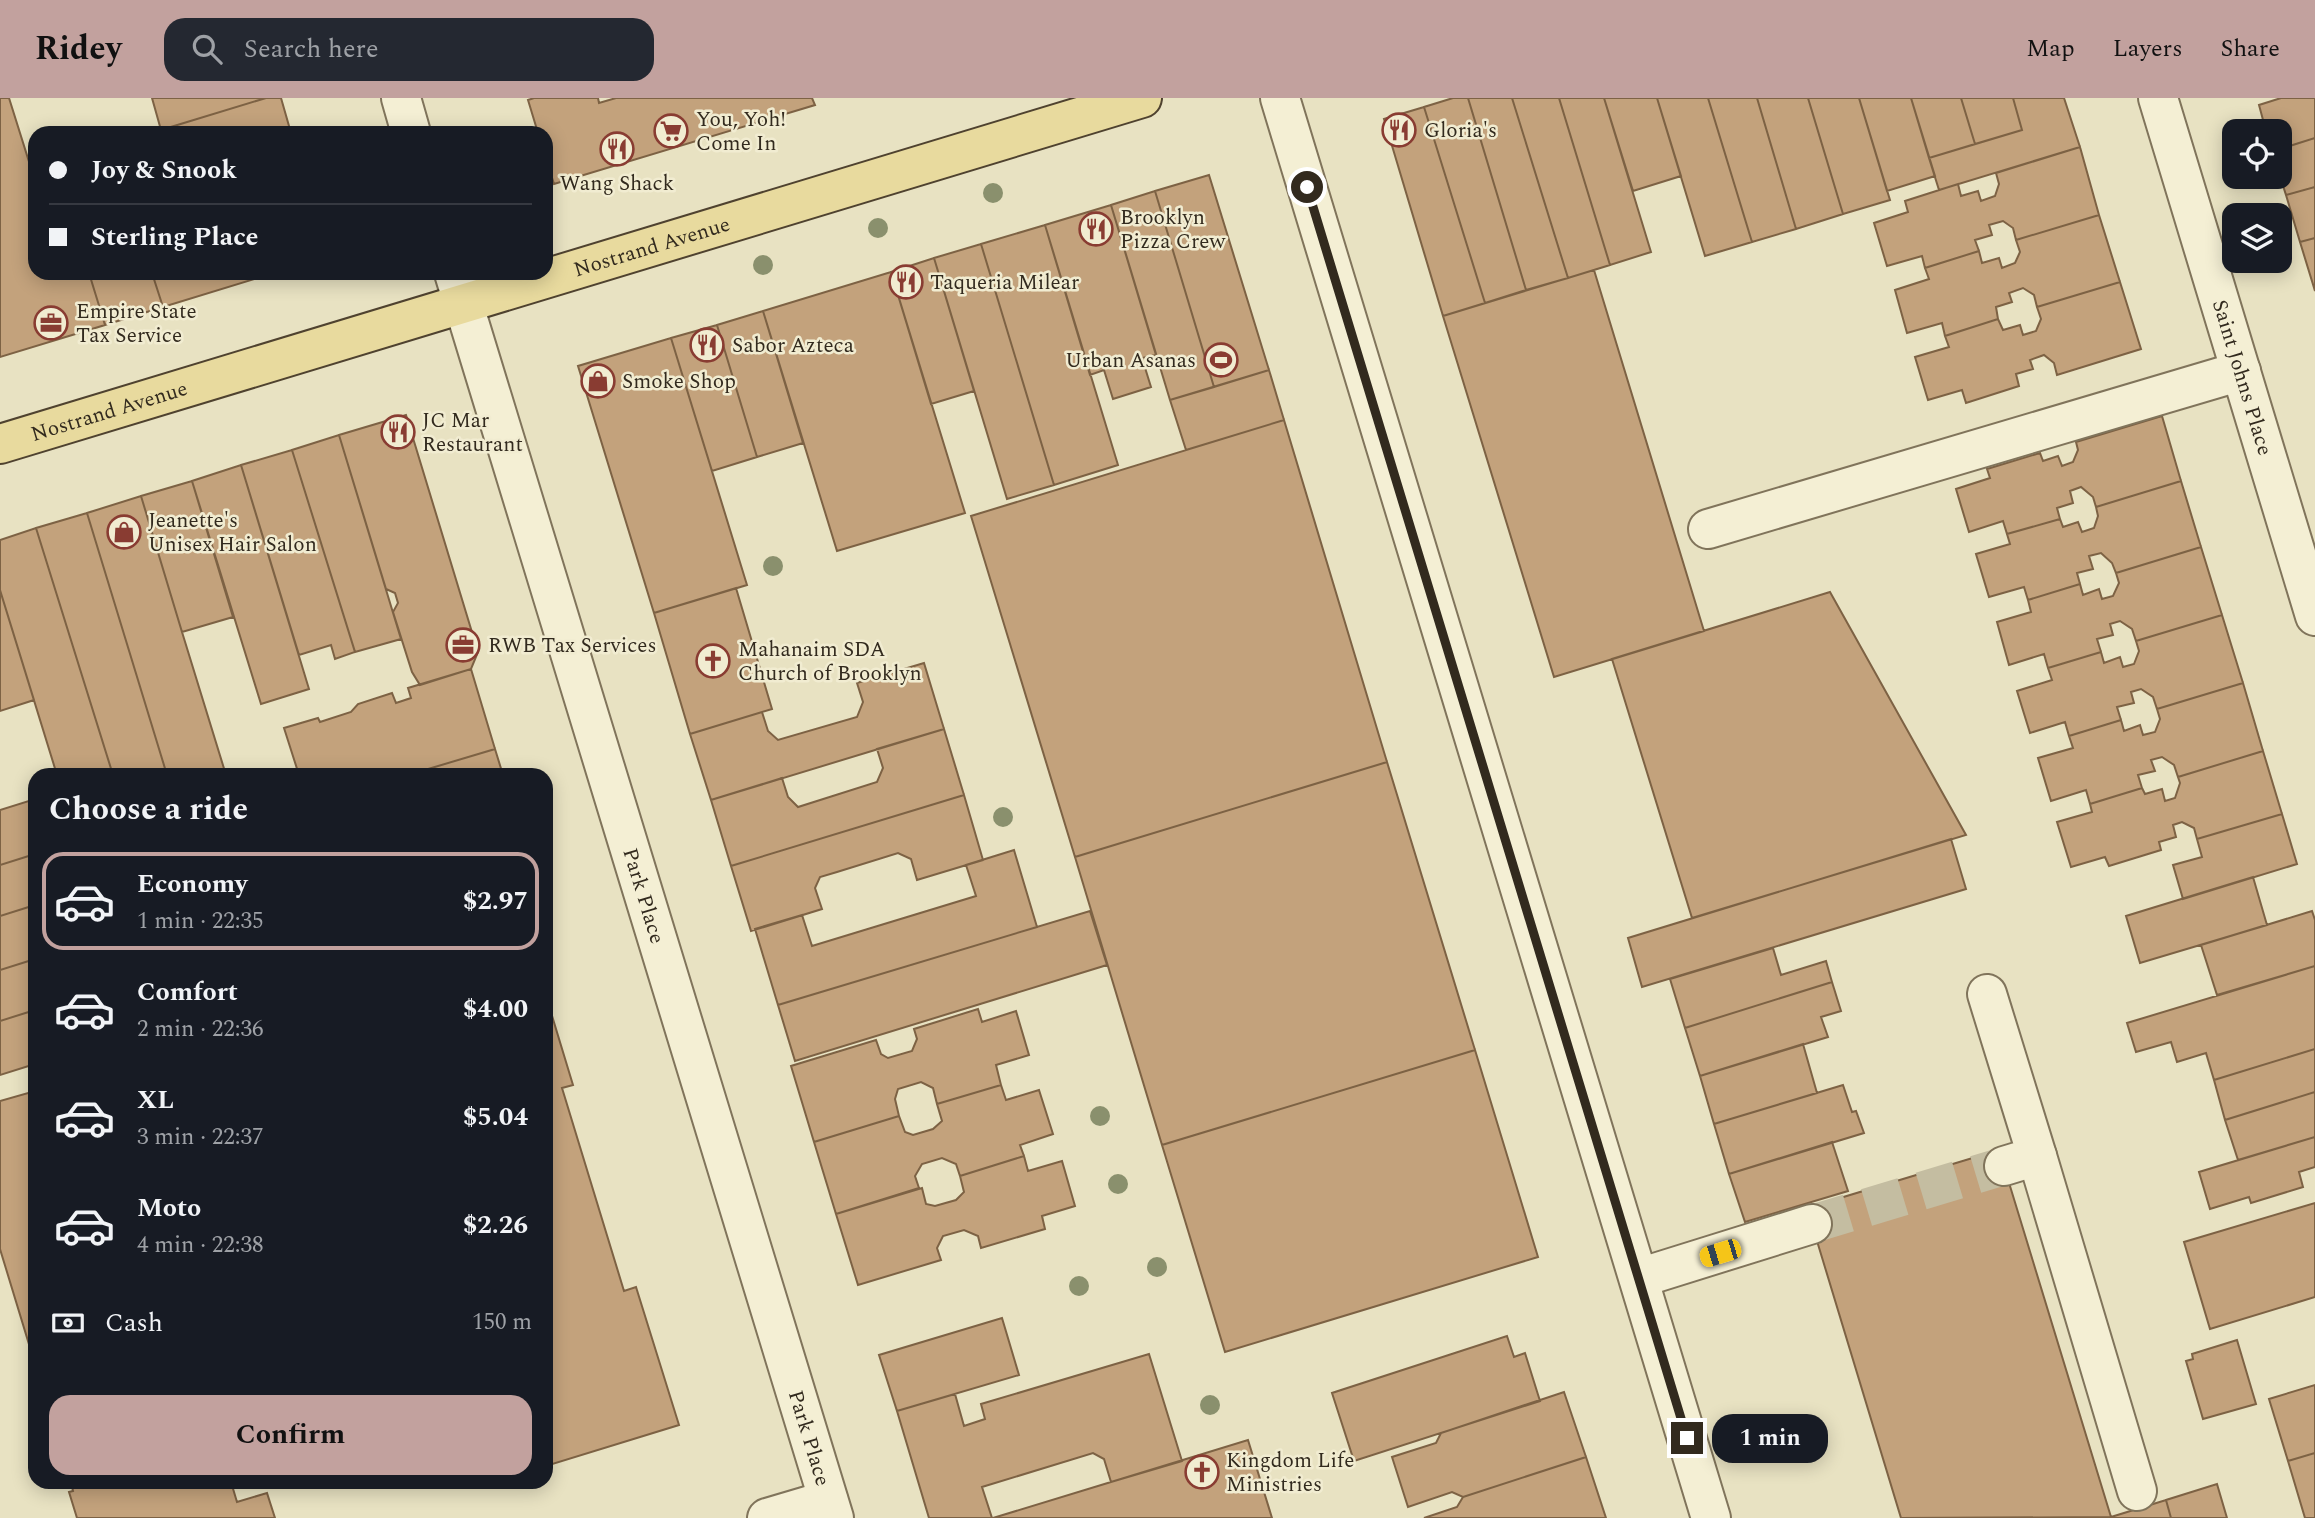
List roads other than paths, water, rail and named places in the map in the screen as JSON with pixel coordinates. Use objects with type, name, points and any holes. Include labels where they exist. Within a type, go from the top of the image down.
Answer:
[{"type":"main road","name":"Nostrand Avenue","points":[[553,262],[1142,98]]},
{"type":"main road","name":"Nostrand Avenue","points":[[0,444],[488,280]]},
{"type":"street","points":[[401,98],[409,126]]},
{"type":"street","points":[[1280,98],[1711,1518]]},
{"type":"street","name":"Saint Johns Place","points":[[2158,98],[2315,616]]},
{"type":"street","name":"Park Place","points":[[459,288],[831,1509]]},
{"type":"street","points":[[1709,529],[2241,371]]},
{"type":"street","points":[[1986,994],[2021,1161],[2137,1490]]},
{"type":"street","points":[[1639,1278],[1812,1224]]},
{"type":"street","points":[[767,1518],[831,1509]]},
{"type":"tunnel","points":[[1812,1224],[2004,1166]]},
{"type":"place","name":"Gloria's","points":[[1399,130]]},
{"type":"place","name":"You, Yoh! Come In","points":[[671,131]]},
{"type":"place","name":"Wang Shack","points":[[617,149]]},
{"type":"place","name":"Brooklyn Pizza Crew","points":[[1096,229]]},
{"type":"place","name":"Taqueria Milear","points":[[906,282]]},
{"type":"place","name":"Empire State Tax Service","points":[[51,323]]},
{"type":"place","name":"Sabor Azteca","points":[[707,345]]},
{"type":"place","name":"Urban Asanas","points":[[1221,360]]},
{"type":"place","name":"Smoke Shop","points":[[598,381]]},
{"type":"place","name":"JC Mar Restaurant","points":[[398,432]]},
{"type":"place","name":"Jeanette's Unisex Hair Salon","points":[[124,532]]},
{"type":"place","name":"RWB Tax Services","points":[[463,645]]},
{"type":"place","name":"Mahanaim SDA Church of Brooklyn","points":[[713,661]]},
{"type":"place","name":"Kingdom Life Ministries","points":[[1202,1472]]}]
